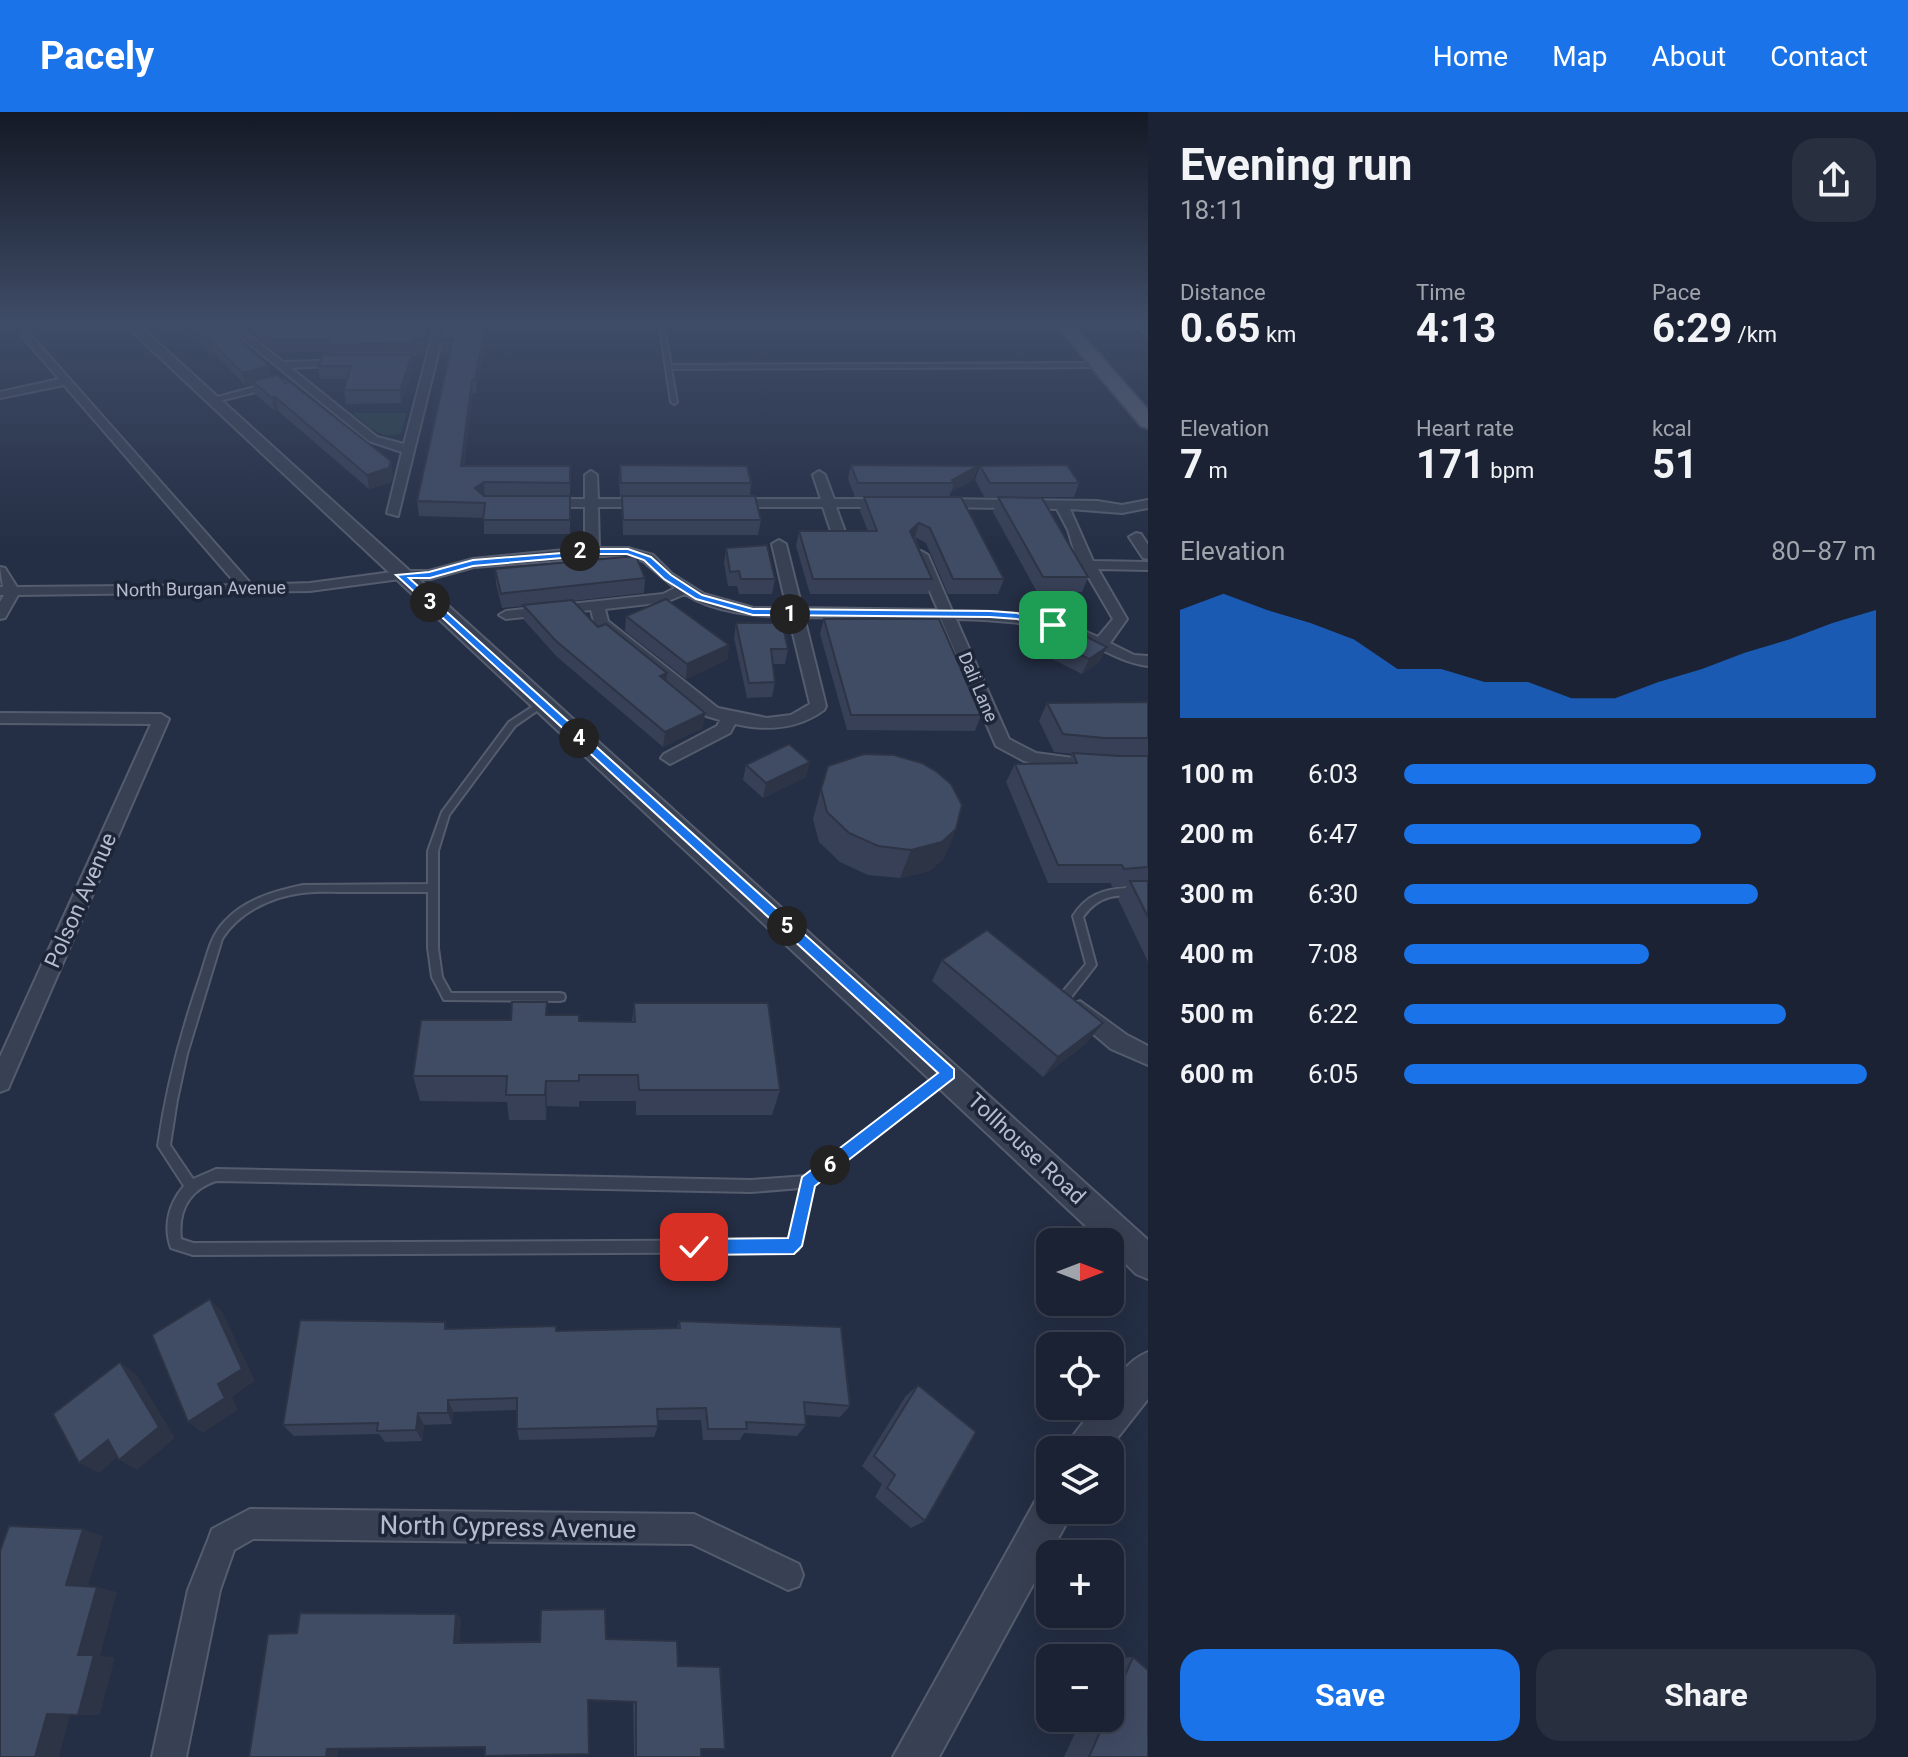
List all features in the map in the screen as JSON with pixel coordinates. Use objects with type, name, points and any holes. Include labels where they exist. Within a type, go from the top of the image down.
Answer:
[{"type":"main road","points":[[1127,398],[1148,422]]},
{"type":"street","points":[[82,398],[249,590]]},
{"type":"street","name":"Tollhouse Road","points":[[208,398],[949,1073],[1148,1262]]},
{"type":"street","points":[[215,404],[239,398]]},
{"type":"street","points":[[321,398],[373,439],[395,448],[408,448]]},
{"type":"street","points":[[393,513],[421,398]]},
{"type":"street","points":[[584,551],[591,503],[591,475]]},
{"type":"street","points":[[819,475],[840,537]]},
{"type":"street","points":[[530,503],[670,503]]},
{"type":"street","points":[[718,503],[905,503]]},
{"type":"street","points":[[920,503],[1063,509],[1122,509],[1148,504]]},
{"type":"street","points":[[1063,509],[1089,565],[1120,619],[1101,644]]},
{"type":"street","points":[[1122,509],[1148,515]]},
{"type":"street","points":[[1136,537],[1148,555]]},
{"type":"street","points":[[597,606],[601,622],[610,632],[712,712],[729,719],[786,723],[809,715],[818,706],[779,544]]},
{"type":"street","name":"Dali Lane","points":[[916,544],[1002,742],[1022,756],[1046,763],[1093,765]]},
{"type":"street","name":"North Burgan Avenue","points":[[6,591],[310,587],[400,575],[430,575],[521,553],[562,556],[584,551],[628,552],[648,558],[684,589],[728,607],[753,612],[796,614],[1017,616],[1075,632],[1131,659],[1148,661]]},
{"type":"street","points":[[1089,565],[1148,566]]},
{"type":"street","points":[[0,571],[6,591],[0,615]]},
{"type":"street","points":[[506,615],[666,598],[684,589]]},
{"type":"street","name":"Polson Avenue","points":[[0,718],[161,719],[0,1082]]},
{"type":"street","points":[[670,758],[724,729],[729,719]]},
{"type":"street","points":[[1058,993],[1119,1042],[1148,1056]]},
{"type":"street","points":[[1096,1436],[1148,1370]]},
{"type":"street","name":"North Cypress Avenue","points":[[169,1757],[204,1590],[223,1540],[250,1524],[694,1529],[788,1575]]},
{"type":"street","points":[[915,1757],[1044,1524]]},
{"type":"lane","points":[[673,398],[674,402]]},
{"type":"lane","points":[[541,704],[512,724],[445,814],[433,851],[433,948],[437,977],[448,997],[560,997]]},
{"type":"lane","points":[[191,1186],[164,1146],[167,1118],[196,1002],[220,933],[239,913],[282,893],[303,889],[433,888]]},
{"type":"lane","points":[[1058,993],[1091,965],[1078,916],[1088,900],[1107,892],[1148,892]]},
{"type":"lane","points":[[808,1182],[794,1246],[193,1249],[175,1244],[172,1225],[183,1195],[198,1179],[216,1175],[751,1186],[808,1182],[949,1073]]},
{"type":"shaded area","points":[[352,413],[407,413],[401,433],[387,435],[375,431]]},
{"type":"building","points":[[276,398],[310,398],[391,461],[389,468],[367,475]]},
{"type":"building","points":[[440,398],[470,398],[461,466],[570,466],[570,483],[484,482],[475,488],[484,496],[570,496],[570,520],[483,520],[485,503],[417,501]]},
{"type":"building","points":[[620,465],[747,466],[751,483],[621,483]]},
{"type":"building","points":[[851,465],[978,466],[952,480],[954,483],[858,483]]},
{"type":"building","points":[[1067,465],[1079,483],[990,483],[980,466]]},
{"type":"building","points":[[622,496],[755,496],[761,520],[623,520]]},
{"type":"building","points":[[864,497],[961,497],[1004,579],[953,579],[930,528],[919,523],[910,531],[932,579],[813,579],[799,531],[877,531]]},
{"type":"building","points":[[998,497],[1042,498],[1088,577],[1043,577]]},
{"type":"building","points":[[767,545],[775,579],[741,579],[739,571],[730,572],[726,548]]},
{"type":"building","points":[[636,556],[645,578],[501,594],[495,569]]},
{"type":"building","points":[[666,599],[729,645],[687,664],[626,616]]},
{"type":"building","points":[[572,600],[598,627],[606,624],[667,673],[660,676],[705,713],[665,732],[556,641],[523,605]]},
{"type":"building","points":[[824,619],[939,619],[981,715],[851,715]]},
{"type":"building","points":[[736,623],[782,623],[788,649],[771,649],[775,682],[749,683]]},
{"type":"building","points":[[1071,629],[1107,647],[1089,659],[1053,641]]},
{"type":"building","points":[[1148,702],[1148,738],[1063,734],[1047,703]]},
{"type":"building","points":[[789,744],[810,762],[766,783],[746,765]]},
{"type":"building","points":[[1073,753],[1148,756],[1148,867],[1124,869],[1122,865],[1058,865],[1015,764],[1077,763]]},
{"type":"building","points":[[864,754],[894,755],[922,763],[937,772],[951,784],[962,805],[956,829],[942,842],[911,850],[878,846],[849,833],[827,812],[821,789],[828,766]]},
{"type":"building","points":[[1130,881],[1148,881],[1148,917]]},
{"type":"building","points":[[987,930],[1103,1023],[1058,1057],[942,960]]},
{"type":"building","points":[[512,1002],[547,1002],[546,1015],[579,1015],[579,1021],[635,1022],[634,1003],[768,1003],[780,1090],[639,1090],[638,1075],[579,1075],[579,1081],[546,1081],[545,1095],[506,1095],[507,1076],[413,1076],[421,1020],[511,1020]]},
{"type":"building","points":[[210,1299],[242,1369],[218,1384],[225,1398],[188,1422],[152,1335]]},
{"type":"building","points":[[300,1320],[445,1322],[445,1329],[556,1326],[556,1331],[680,1328],[679,1321],[841,1327],[850,1406],[804,1402],[806,1425],[746,1422],[747,1429],[708,1429],[706,1408],[657,1409],[658,1426],[517,1429],[517,1398],[448,1400],[448,1413],[418,1413],[416,1430],[377,1431],[378,1423],[283,1425]]},
{"type":"building","points":[[120,1362],[159,1427],[119,1460],[108,1440],[79,1463],[53,1414]]},
{"type":"building","points":[[918,1385],[976,1432],[925,1521],[887,1488],[895,1475],[874,1456]]},
{"type":"building","points":[[9,1526],[83,1529],[66,1585],[97,1587],[78,1655],[94,1655],[78,1715],[47,1714],[35,1757],[0,1757],[0,1551]]},
{"type":"building","points":[[605,1609],[606,1639],[677,1641],[678,1666],[720,1667],[725,1749],[701,1749],[701,1757],[636,1757],[636,1702],[588,1700],[589,1754],[485,1756],[485,1747],[327,1749],[326,1757],[249,1757],[268,1634],[297,1633],[300,1613],[456,1614],[454,1643],[540,1642],[541,1610]]},
{"type":"building","points":[[1133,1657],[1148,1670],[1148,1757],[1089,1757],[1100,1732],[1124,1732],[1124,1678]]},
{"type":"route","points":[[694,1247],[794,1246],[808,1182],[949,1073],[400,575],[430,575],[473,563],[562,556],[576,552],[628,552],[648,558],[667,577],[699,597],[753,612],[990,614],[1017,616],[1053,625]]}]
